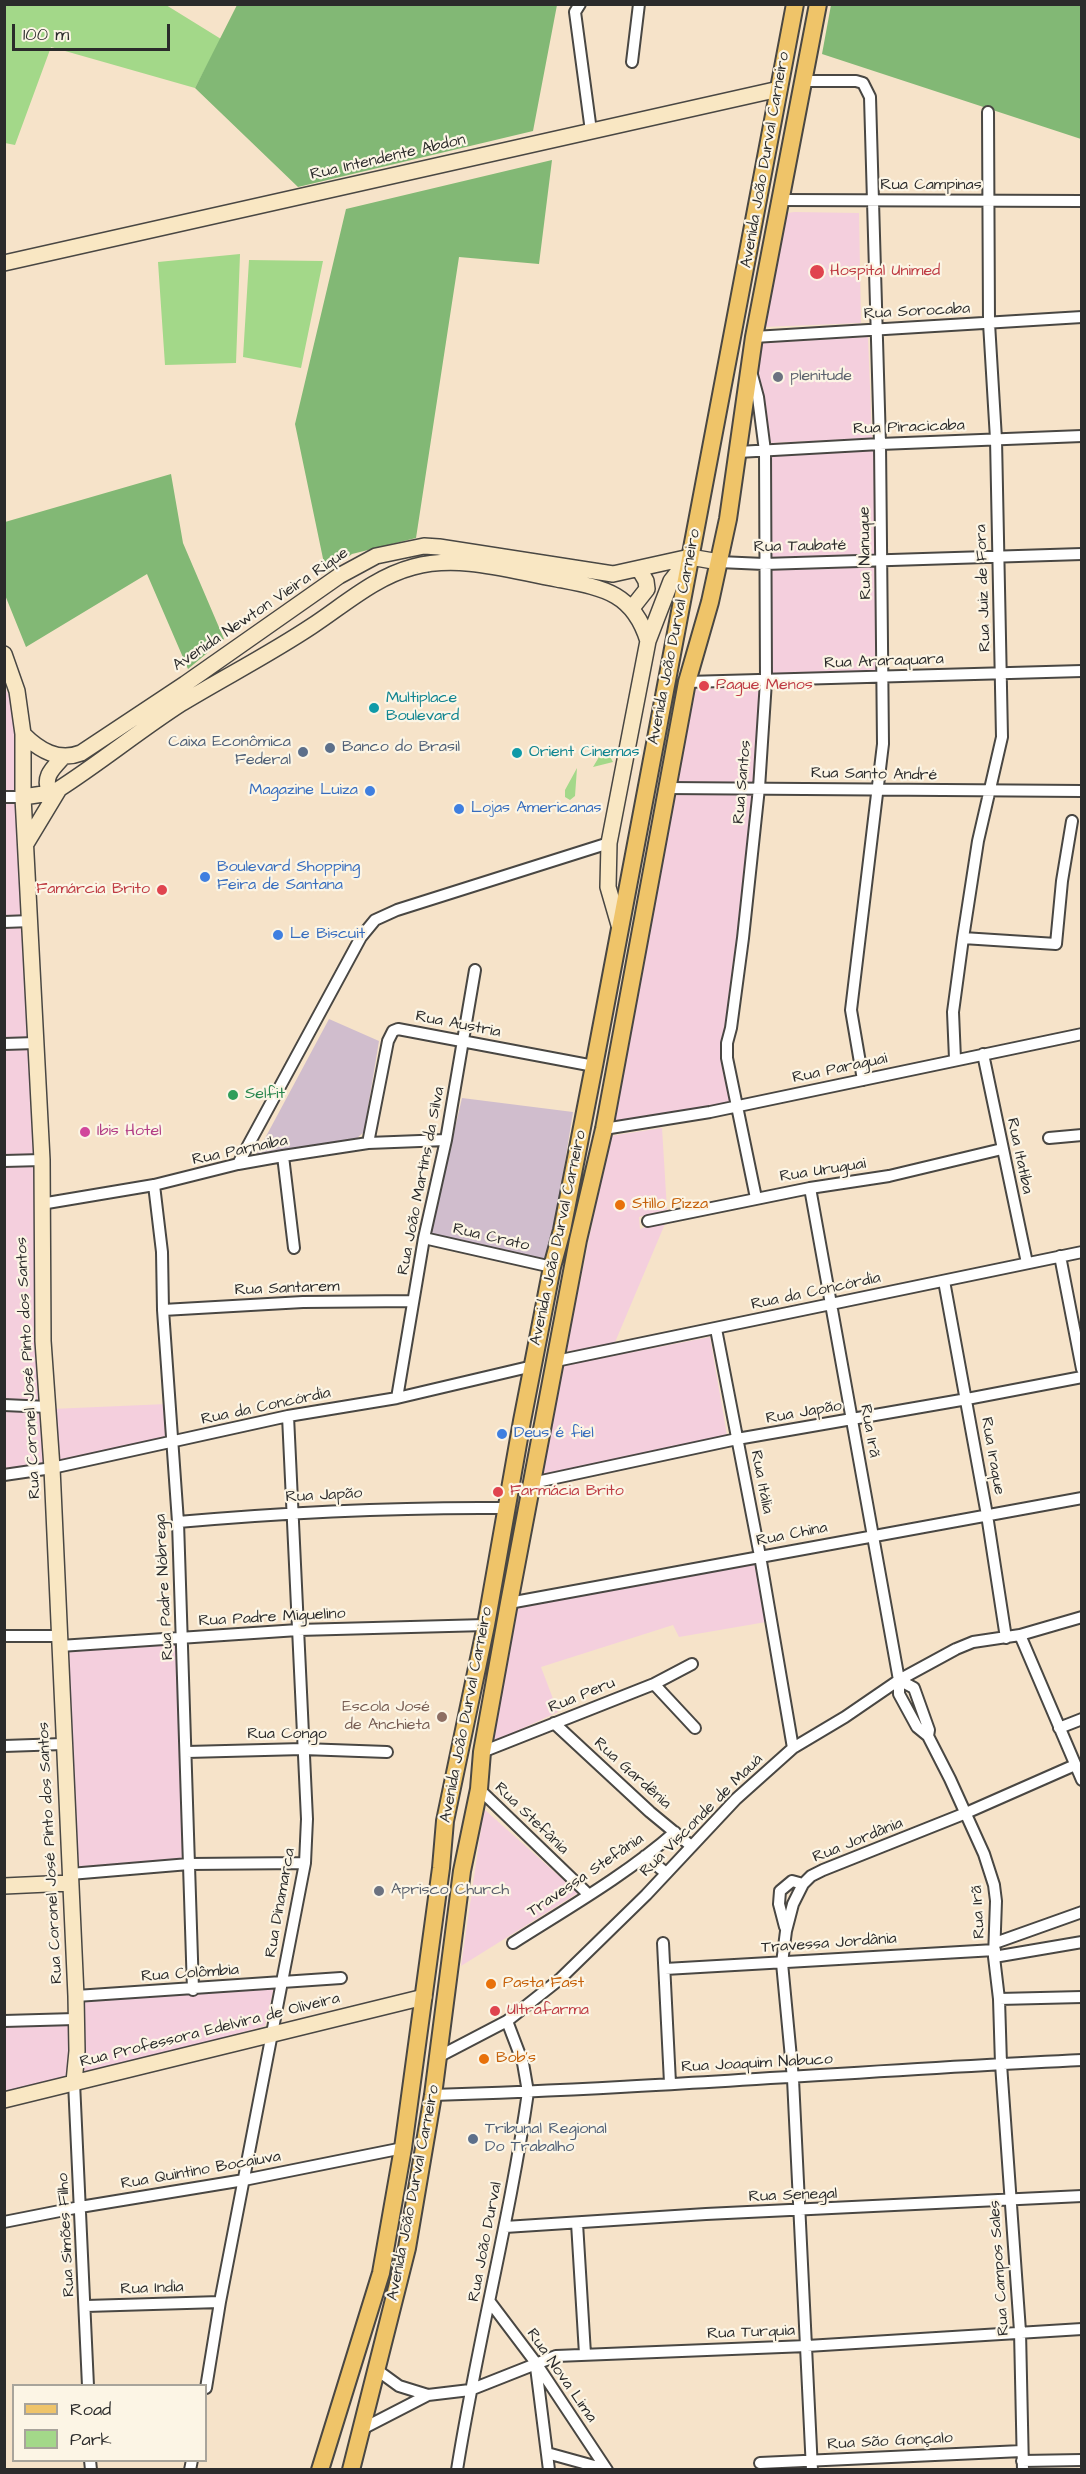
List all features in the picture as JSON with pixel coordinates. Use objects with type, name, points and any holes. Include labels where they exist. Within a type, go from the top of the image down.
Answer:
[{"type":"main road","name":"Avenida João Durval Carneiro","points":[[320,2469],[381,2273],[404,2148],[441,1868],[445,1821],[486,1625],[552,1267],[594,1066],[619,925],[733,344],[795,4]]},
{"type":"main road","name":"Avenida João Durval Carneiro","points":[[353,2462],[406,2248],[433,2095],[462,1871],[479,1790],[482,1752],[509,1603],[578,1240],[604,1129],[687,682],[719,562],[738,452],[754,337],[819,4]]},
{"type":"main road","points":[[445,1821],[448,1834],[454,1839],[464,1836],[470,1826]]},
{"type":"main road","points":[[441,1868],[447,1864],[455,1864],[462,1871]]},
{"type":"main road","points":[[326,2449],[330,2457],[337,2462],[353,2462]]},
{"type":"street","points":[[580,4],[575,12],[591,131]]},
{"type":"street","points":[[632,62],[639,4]]},
{"type":"street","name":"Rua Nanuque","points":[[804,81],[856,81],[863,83],[870,97],[880,444],[883,744],[851,1010],[863,1080]]},
{"type":"street","name":"Rua Intendente Abdon","points":[[4,263],[779,89]]},
{"type":"street","name":"Rua Juiz de Fora","points":[[955,1059],[953,1012],[963,938],[978,841],[1002,737],[1002,675],[996,558],[996,440],[990,323],[988,112]]},
{"type":"street","name":"Rua Campinas","points":[[781,200],[1082,201]]},
{"type":"street","name":"Rua Sorocaba","points":[[754,337],[1082,317]]},
{"type":"street","name":"Rua Santos","points":[[749,365],[758,397],[765,451],[766,681],[759,788],[727,1058],[756,1198]]},
{"type":"street","name":"Rua Piracicaba","points":[[738,452],[1082,436]]},
{"type":"street","name":"Avenida Newton Vieira Rique","points":[[63,757],[81,753],[105,738],[339,576],[376,556],[424,546],[613,574],[690,557],[719,562]]},
{"type":"street","name":"Rua Taubaté","points":[[719,562],[764,564],[1082,554]]},
{"type":"street","points":[[619,925],[608,887],[609,843],[648,641],[671,581],[690,557]]},
{"type":"street","name":"Avenida Newton Vieira Rique","points":[[23,797],[54,791],[181,704],[307,629],[391,574],[414,566],[436,563],[480,565],[588,585],[618,597],[632,608]]},
{"type":"street","points":[[639,569],[646,580],[647,589],[632,608],[643,623],[648,641]]},
{"type":"street","points":[[294,608],[307,629]]},
{"type":"street","name":"Rua Coronel José Pinto dos Santos","points":[[4,654],[17,691],[23,734],[23,797],[42,1160],[41,1274],[76,1996],[77,2051],[74,2082]]},
{"type":"street","name":"Rua Araraquara","points":[[687,682],[1082,671]]},
{"type":"street","points":[[23,734],[43,751],[63,757],[47,777],[47,788],[54,791],[27,842]]},
{"type":"street","name":"Rua Santo André","points":[[666,789],[1082,791]]},
{"type":"street","points":[[4,797],[23,797]]},
{"type":"street","points":[[963,938],[1056,944],[1062,881],[1072,821]]},
{"type":"street","points":[[238,1164],[361,937],[375,920],[397,909],[609,843]]},
{"type":"street","points":[[4,922],[31,921]]},
{"type":"street","name":"Rua João Martins da Silva","points":[[397,1398],[423,1238],[446,1140],[475,970]]},
{"type":"street","name":"Rua Austria","points":[[368,1143],[388,1041],[393,1031],[404,1029],[464,1043],[560,1058],[594,1066]]},
{"type":"street","name":"Rua Paraguai","points":[[604,1129],[693,1115],[1082,1034]]},
{"type":"street","points":[[4,1044],[36,1043]]},
{"type":"street","name":"Rua Itatiba","points":[[983,1054],[1027,1263]]},
{"type":"street","points":[[1049,1138],[1082,1135]]},
{"type":"street","name":"Rua Parnaiba","points":[[41,1204],[154,1185],[238,1164],[283,1156],[368,1143],[446,1140]]},
{"type":"street","name":"Rua Uruguai","points":[[648,1221],[756,1198],[889,1176],[1002,1149]]},
{"type":"street","points":[[283,1156],[294,1248]]},
{"type":"street","points":[[4,1161],[42,1160]]},
{"type":"street","name":"Rua Padre Nóbrega","points":[[154,1185],[162,1252],[163,1310],[178,1522],[193,1990]]},
{"type":"street","name":"Rua Irã","points":[[810,1188],[899,1680],[899,1694],[916,1727],[928,1736],[966,1813],[984,1854],[994,1885],[1001,2064]]},
{"type":"street","name":"Rua Crato","points":[[423,1238],[552,1267]]},
{"type":"street","name":"Rua da Concórdia","points":[[556,1361],[1082,1252]]},
{"type":"street","points":[[1060,1256],[1082,1369]]},
{"type":"street","name":"Rua Iraque","points":[[944,1281],[987,1515],[1006,1638]]},
{"type":"street","name":"Rua Santarem","points":[[163,1310],[303,1302],[413,1300]]},
{"type":"street","name":"Rua Itália","points":[[716,1329],[760,1556],[793,1748]]},
{"type":"street","name":"Rua da Concórdia","points":[[4,1475],[52,1468],[288,1416],[397,1398],[533,1366]]},
{"type":"street","name":"Rua Japão","points":[[532,1483],[737,1439],[966,1400],[1082,1377]]},
{"type":"street","points":[[4,1406],[48,1407]]},
{"type":"street","name":"Rua Dinamarca","points":[[207,2384],[220,2302],[304,1863],[307,1819],[288,1416]]},
{"type":"street","name":"Rua China","points":[[509,1603],[1082,1498]]},
{"type":"street","name":"Rua Japão","points":[[178,1522],[293,1512],[410,1507],[507,1508]]},
{"type":"street","name":"Rua Visconde de Mauá","points":[[438,2057],[507,2020],[560,1979],[736,1799],[793,1748],[845,1717],[899,1680],[956,1648],[973,1642],[1020,1635],[1082,1617]]},
{"type":"street","name":"Rua Padre Miguelino","points":[[4,1636],[59,1641],[183,1638],[298,1630],[486,1625]]},
{"type":"street","points":[[1020,1635],[1082,1780]]},
{"type":"street","name":"Rua Peru","points":[[482,1752],[654,1684],[692,1664]]},
{"type":"street","points":[[654,1684],[695,1728]]},
{"type":"street","points":[[1059,1728],[1082,1719]]},
{"type":"street","name":"Rua Gardênia","points":[[554,1723],[650,1812],[690,1845]]},
{"type":"street","points":[[4,1746],[63,1744]]},
{"type":"street","name":"Rua Congo","points":[[186,1752],[303,1749],[387,1752]]},
{"type":"street","name":"Rua Jordânia","points":[[812,2465],[793,2079],[782,1963],[786,1931],[794,1904],[803,1884],[811,1876],[823,1870],[966,1813],[1075,1765]]},
{"type":"street","name":"Rua Stefânia","points":[[479,1790],[589,1895]]},
{"type":"street","name":"Travessa Stefânia","points":[[513,1943],[589,1895],[675,1832]]},
{"type":"street","points":[[645,1856],[666,1873]]},
{"type":"street","points":[[4,1886],[189,1864],[304,1863]]},
{"type":"street","points":[[786,1931],[779,1904],[780,1891],[792,1881],[803,1884]]},
{"type":"street","points":[[995,1950],[1082,1912]]},
{"type":"street","points":[[995,1950],[1082,1942]]},
{"type":"street","points":[[663,1943],[670,2083]]},
{"type":"street","name":"Travessa Jordânia","points":[[665,1969],[995,1950]]},
{"type":"street","name":"Rua Colômbia","points":[[76,1996],[193,1990],[341,1978]]},
{"type":"street","name":"Rua Professora Edelvira de Oliveira","points":[[4,2100],[424,1996]]},
{"type":"street","points":[[999,1999],[1082,1996]]},
{"type":"street","points":[[4,2021],[75,2019]]},
{"type":"street","name":"Rua João Durval","points":[[457,2469],[470,2390],[505,2227],[528,2092],[523,2063],[507,2020]]},
{"type":"street","name":"Rua Joaquim Nabuco","points":[[433,2095],[793,2079],[1082,2060]]},
{"type":"street","name":"Rua Campos Sales","points":[[1001,2064],[1020,2331],[1022,2460]]},
{"type":"street","name":"Rua Simões Filho","points":[[74,2082],[88,2384]]},
{"type":"street","name":"Rua Quintino Bocaiuva","points":[[4,2223],[80,2206],[244,2180],[404,2148]]},
{"type":"street","name":"Rua Senegal","points":[[505,2227],[706,2214],[1082,2196]]},
{"type":"street","points":[[577,2223],[585,2354]]},
{"type":"street","name":"Rua India","points":[[86,2306],[220,2302]]},
{"type":"street","name":"Rua Nova Lima","points":[[490,2302],[536,2363],[606,2469]]},
{"type":"street","name":"Rua Turquia","points":[[362,2429],[428,2395],[470,2390],[556,2356],[807,2346],[1020,2331],[1082,2329]]},
{"type":"street","points":[[536,2363],[549,2469]]},
{"type":"street","name":"Rua Turquia","points":[[377,2370],[399,2386],[428,2395]]},
{"type":"street","name":"Rua Nova Lima","points":[[547,2453],[606,2469]]},
{"type":"street","name":"Rua São Gonçalo","points":[[760,2463],[812,2465],[1082,2460]]},
{"type":"shaded area","name":"Hospital Unimed","points":[[788,213],[859,213],[861,323],[764,327],[782,220]]},
{"type":"shaded area","points":[[868,337],[872,438],[771,443],[757,369],[760,343]]},
{"type":"shaded area","points":[[876,447],[876,557],[770,560],[768,453]]},
{"type":"shaded area","points":[[874,566],[881,671],[769,677],[770,569]]},
{"type":"shaded area","points":[[4,685],[18,716],[20,795],[5,795]]},
{"type":"shaded area","points":[[761,686],[754,782],[673,782],[691,688]]},
{"type":"shaded area","points":[[670,791],[755,791],[722,1051],[734,1103],[607,1126]]},
{"type":"shaded area","points":[[5,801],[20,801],[27,918],[5,919]]},
{"type":"shaded area","points":[[27,925],[33,1040],[5,1041],[4,926]]},
{"type":"shaded area","points":[[329,1019],[379,1041],[364,1132],[356,1139],[256,1155]]},
{"type":"shaded area","points":[[33,1045],[38,1157],[5,1158],[5,1047]]},
{"type":"shaded area","points":[[462,1098],[573,1112],[549,1262],[430,1235]]},
{"type":"shaded area","points":[[662,1128],[667,1210],[639,1217],[640,1229],[667,1219],[613,1347],[566,1351],[610,1136]]},
{"type":"shaded area","points":[[5,1164],[37,1164],[44,1404],[5,1403]]},
{"type":"shaded area","points":[[710,1337],[727,1435],[542,1475],[561,1366]]},
{"type":"shaded area","points":[[167,1404],[170,1439],[55,1464],[51,1409]]},
{"type":"shaded area","points":[[5,1408],[45,1409],[49,1466],[5,1472]]},
{"type":"shaded area","points":[[758,1559],[766,1622],[679,1637],[673,1625],[541,1667],[558,1712],[491,1743],[511,1612],[526,1604]]},
{"type":"shaded area","points":[[180,1643],[184,1860],[73,1870],[62,1648]]},
{"type":"shaded area","points":[[484,1809],[578,1893],[461,1966]]},
{"type":"shaded area","points":[[274,1987],[265,2026],[81,2076],[79,2000]]},
{"type":"shaded area","points":[[5,2024],[70,2024],[72,2077],[5,2095]]},
{"type":"green space","points":[[5,4],[166,5],[221,39],[195,88],[51,47],[15,145],[5,143]]},
{"type":"green space","points":[[237,5],[557,5],[533,131],[298,187],[195,88]]},
{"type":"green space","points":[[831,5],[1081,5],[1081,139],[822,54]]},
{"type":"green space","points":[[552,160],[539,264],[459,257],[416,538],[352,554],[326,573],[295,424],[346,209]]},
{"type":"green space","points":[[240,254],[236,363],[165,365],[158,262]]},
{"type":"green space","points":[[249,260],[323,261],[301,368],[243,357]]},
{"type":"green space","points":[[171,474],[183,543],[224,639],[188,669],[147,574],[26,647],[5,595],[5,522]]},
{"type":"green space","points":[[605,747],[613,762],[593,767]]},
{"type":"green space","points":[[577,768],[575,796],[570,800],[565,797],[565,790]]},
{"type":"place","name":"Hospital Unimed","points":[[817,272]]},
{"type":"place","name":"plenitude","points":[[778,377]]},
{"type":"place","name":"Pague Menos","points":[[704,686]]},
{"type":"place","name":"Multiplace Boulevard","points":[[374,708]]},
{"type":"place","name":"Banco do Brasil","points":[[330,748]]},
{"type":"place","name":"Caixa Econômica Federal","points":[[303,752]]},
{"type":"place","name":"Orient Cinemas","points":[[517,753]]},
{"type":"place","name":"Magazine Luiza","points":[[370,791]]},
{"type":"place","name":"Lojas Americanas","points":[[459,809]]},
{"type":"place","name":"Boulevard Shopping Feira de Santana","points":[[205,877]]},
{"type":"place","name":"Famárcia Brito","points":[[162,890]]},
{"type":"place","name":"Le Biscuit","points":[[278,935]]},
{"type":"place","name":"Selfit","points":[[233,1095]]},
{"type":"place","name":"Ibis Hotel","points":[[85,1132]]},
{"type":"place","name":"Stillo Pizza","points":[[620,1205]]},
{"type":"place","name":"Deus é fiel","points":[[502,1434]]},
{"type":"place","name":"Farmácia Brito","points":[[498,1492]]},
{"type":"place","name":"Escola José de Anchieta","points":[[442,1717]]},
{"type":"place","name":"Aprisco Church","points":[[379,1891]]},
{"type":"place","name":"Pasta Fast","points":[[491,1984]]},
{"type":"place","name":"Ultrafarma","points":[[495,2011]]},
{"type":"place","name":"Bob's","points":[[484,2059]]},
{"type":"place","name":"Tribunal Regional Do Trabalho","points":[[473,2139]]}]
